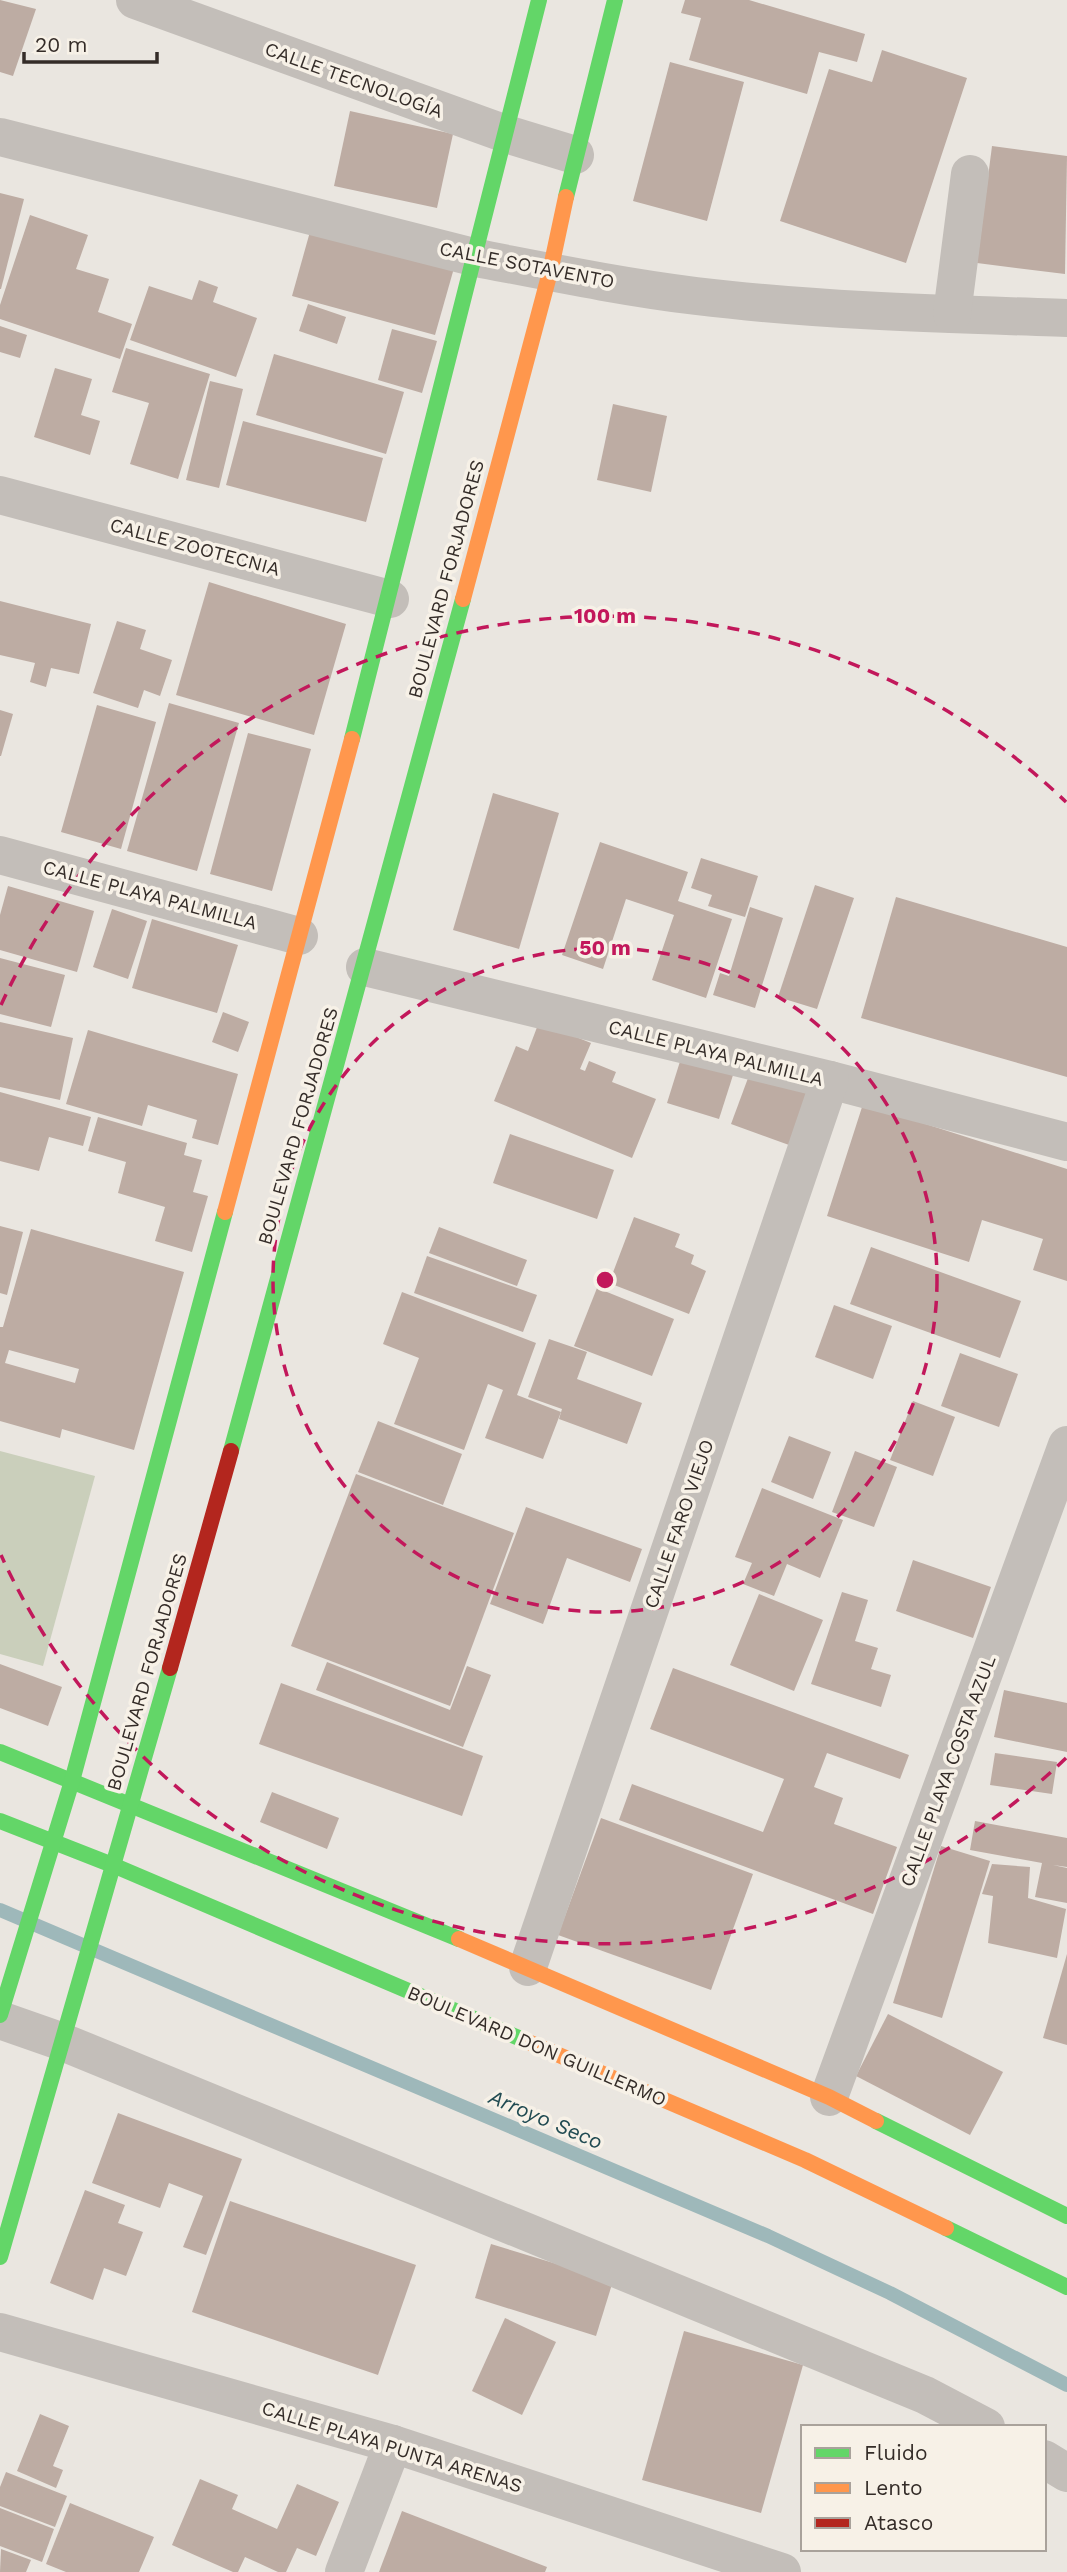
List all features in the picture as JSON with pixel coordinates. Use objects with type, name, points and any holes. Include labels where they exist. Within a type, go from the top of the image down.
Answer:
[{"type":"street","name":"CALLE TECNOLOGÍA","points":[[135,0],[506,134],[575,155]]},
{"type":"street","points":[[539,0],[477,258],[390,599],[72,1781],[0,2018],[65,2025],[925,2395],[982,2425]]},
{"type":"street","name":"BOULEVARD FORJADORES","points":[[0,2257],[65,2025],[115,1866],[365,967],[550,272],[575,155],[615,0]]},
{"type":"street","name":"CALLE SOTAVENTO","points":[[0,137],[477,258],[550,272],[697,296],[952,314],[1067,318]]},
{"type":"street","points":[[952,314],[970,174]]},
{"type":"street","name":"CALLE ZOOTECNIA","points":[[0,495],[390,599]]},
{"type":"street","name":"CALLE PLAYA PALMILLA","points":[[0,855],[299,936]]},
{"type":"street","name":"CALLE PLAYA PALMILLA","points":[[365,967],[830,1080],[1067,1143]]},
{"type":"street","name":"CALLE FARO VIEJO","points":[[528,1967],[830,1080]]},
{"type":"street","name":"CALLE PLAYA COSTA AZUL","points":[[829,2097],[1067,1445]]},
{"type":"street","points":[[0,1752],[132,1803],[528,1967],[829,2097],[1067,2216]]},
{"type":"street","name":"BOULEVARD DON GUILLERMO","points":[[0,1821],[115,1866],[805,2160],[1067,2287]]},
{"type":"street","name":"CALLE PLAYA PUNTA ARENAS","points":[[0,2332],[393,2444],[782,2572]]},
{"type":"street","points":[[344,2572],[393,2444]]},
{"type":"street","points":[[1046,2460],[1067,2473]]},
{"type":"green space","points":[[0,1451],[95,1476],[43,1666],[0,1654]]},
{"type":"building","points":[[0,0],[36,9],[13,76],[0,72]]},
{"type":"building","points":[[685,0],[749,0],[865,34],[857,62],[819,52],[807,94],[689,60],[701,18],[681,13]]},
{"type":"building","points":[[882,50],[967,78],[906,263],[780,221],[829,69],[872,82]]},
{"type":"building","points":[[670,62],[744,82],[707,221],[633,201]]},
{"type":"building","points":[[350,111],[453,134],[437,208],[334,186]]},
{"type":"building","points":[[992,146],[1067,156],[1065,274],[977,263]]},
{"type":"building","points":[[0,193],[24,199],[1,289],[0,289]]},
{"type":"building","points":[[30,215],[88,235],[76,269],[109,279],[98,312],[132,324],[120,359],[0,319],[0,305]]},
{"type":"building","points":[[313,221],[456,261],[435,335],[292,296]]},
{"type":"building","points":[[199,280],[218,287],[213,302],[257,318],[236,377],[130,340],[149,286],[192,300]]},
{"type":"building","points":[[308,304],[346,317],[337,344],[299,331]]},
{"type":"building","points":[[0,326],[27,335],[20,358],[0,352]]},
{"type":"building","points":[[392,329],[437,341],[422,393],[378,380]]},
{"type":"building","points":[[126,348],[210,374],[178,479],[130,464],[149,403],[112,392]]},
{"type":"building","points":[[274,354],[404,392],[386,454],[256,415]]},
{"type":"building","points":[[55,368],[92,379],[81,415],[100,421],[90,455],[34,437]]},
{"type":"building","points":[[210,381],[243,389],[219,488],[186,480]]},
{"type":"building","points":[[613,404],[667,416],[651,492],[597,480]]},
{"type":"building","points":[[243,421],[383,458],[366,522],[226,485]]},
{"type":"building","points":[[209,582],[346,624],[314,735],[176,695]]},
{"type":"building","points":[[0,601],[91,624],[79,674],[51,668],[46,687],[30,682],[35,663],[0,655]]},
{"type":"building","points":[[117,621],[146,630],[140,649],[172,660],[160,696],[144,690],[138,708],[93,693]]},
{"type":"building","points":[[169,703],[239,723],[197,871],[127,851]]},
{"type":"building","points":[[97,705],[156,722],[121,849],[61,832]]},
{"type":"building","points":[[0,710],[13,714],[1,756],[0,756]]},
{"type":"building","points":[[248,733],[311,749],[272,891],[210,874]]},
{"type":"building","points":[[493,793],[559,813],[519,949],[453,930]]},
{"type":"building","points":[[600,842],[688,872],[678,901],[732,919],[706,998],[652,980],[674,915],[626,899],[603,969],[562,955]]},
{"type":"building","points":[[701,858],[758,876],[745,917],[708,906],[712,895],[691,888]]},
{"type":"building","points":[[815,885],[854,898],[817,1009],[778,997]]},
{"type":"building","points":[[8,886],[94,911],[77,972],[0,950],[0,915]]},
{"type":"building","points":[[896,897],[1067,947],[1067,1077],[861,1018]]},
{"type":"building","points":[[750,907],[783,918],[755,1008],[713,995],[720,973],[729,976]]},
{"type":"building","points":[[112,909],[147,921],[128,979],[93,967]]},
{"type":"building","points":[[152,919],[238,945],[217,1013],[132,988]]},
{"type":"building","points":[[0,958],[65,975],[51,1027],[0,1014]]},
{"type":"building","points":[[223,1012],[249,1022],[238,1052],[212,1042]]},
{"type":"building","points":[[0,1022],[73,1038],[60,1100],[0,1087]]},
{"type":"building","points":[[539,1022],[591,1043],[580,1069],[585,1071],[589,1061],[616,1072],[612,1082],[656,1099],[632,1158],[494,1101],[516,1046],[528,1051]]},
{"type":"building","points":[[88,1030],[238,1074],[218,1145],[192,1138],[197,1120],[148,1105],[142,1126],[66,1104]]},
{"type":"building","points":[[682,1055],[734,1072],[719,1119],[667,1103]]},
{"type":"building","points":[[751,1070],[809,1091],[789,1145],[731,1124]]},
{"type":"building","points":[[0,1092],[91,1117],[83,1146],[49,1137],[39,1171],[0,1161]]},
{"type":"building","points":[[863,1104],[1067,1169],[1067,1281],[1033,1270],[1043,1239],[982,1220],[969,1262],[827,1216]]},
{"type":"building","points":[[98,1117],[187,1143],[184,1155],[202,1160],[193,1192],[208,1196],[192,1252],[155,1241],[165,1207],[118,1193],[126,1162],[88,1151]]},
{"type":"building","points":[[510,1134],[614,1170],[597,1219],[493,1183]]},
{"type":"building","points":[[634,1217],[680,1234],[675,1247],[694,1255],[691,1264],[706,1271],[689,1314],[609,1283]]},
{"type":"building","points":[[0,1226],[23,1232],[7,1295],[0,1293]]},
{"type":"building","points":[[439,1227],[527,1260],[517,1286],[429,1253]]},
{"type":"building","points":[[31,1229],[184,1272],[134,1450],[62,1429],[60,1438],[0,1421],[0,1327],[3,1327]],"holes":[[[9,1350],[79,1369],[75,1383],[5,1363]]]},
{"type":"building","points":[[871,1247],[1021,1301],[1000,1358],[850,1304]]},
{"type":"building","points":[[427,1256],[537,1295],[523,1332],[414,1293]]},
{"type":"building","points":[[597,1288],[674,1319],[652,1376],[574,1346]]},
{"type":"building","points":[[402,1292],[536,1343],[517,1395],[561,1412],[543,1459],[485,1438],[503,1390],[488,1384],[464,1450],[394,1424],[419,1358],[383,1344]]},
{"type":"building","points":[[834,1305],[892,1326],[873,1379],[815,1357]]},
{"type":"building","points":[[549,1339],[587,1352],[577,1379],[642,1403],[627,1444],[559,1419],[562,1409],[528,1397]]},
{"type":"building","points":[[960,1353],[1018,1374],[999,1427],[941,1406]]},
{"type":"building","points":[[913,1401],[955,1417],[933,1476],[890,1460]]},
{"type":"building","points":[[378,1421],[462,1454],[443,1505],[358,1472]]},
{"type":"building","points":[[789,1436],[831,1452],[813,1499],[771,1482]]},
{"type":"building","points":[[855,1451],[897,1467],[874,1527],[832,1512]]},
{"type":"building","points":[[356,1474],[514,1533],[450,1706],[291,1646]]},
{"type":"building","points":[[762,1488],[843,1520],[820,1578],[787,1564],[774,1596],[743,1584],[752,1563],[735,1557]]},
{"type":"building","points":[[526,1507],[642,1549],[630,1582],[567,1558],[543,1624],[490,1604]]},
{"type":"building","points":[[913,1560],[991,1587],[973,1638],[896,1611]]},
{"type":"building","points":[[842,1592],[868,1600],[855,1641],[878,1648],[871,1669],[891,1675],[881,1707],[811,1684]]},
{"type":"building","points":[[759,1594],[823,1620],[794,1691],[730,1665]]},
{"type":"building","points":[[327,1662],[450,1710],[467,1666],[491,1675],[463,1747],[316,1690]]},
{"type":"building","points":[[0,1664],[62,1687],[48,1726],[0,1708]]},
{"type":"building","points":[[673,1668],[909,1755],[900,1779],[827,1753],[814,1787],[843,1798],[834,1824],[897,1847],[873,1914],[619,1820],[632,1784],[763,1832],[784,1779],[650,1729]]},
{"type":"building","points":[[281,1683],[483,1756],[462,1816],[259,1744]]},
{"type":"building","points":[[1004,1690],[1067,1703],[1067,1752],[994,1737]]},
{"type":"building","points":[[995,1753],[1057,1762],[1052,1794],[990,1785]]},
{"type":"building","points":[[272,1792],[339,1818],[327,1849],[260,1822]]},
{"type":"building","points":[[601,1818],[753,1874],[711,1990],[558,1935]]},
{"type":"building","points":[[975,1821],[1067,1838],[1067,1867],[1053,1865],[1067,1868],[1067,1903],[1035,1897],[1042,1863],[970,1850]]},
{"type":"building","points":[[941,1846],[990,1861],[942,2018],[893,2003]]},
{"type":"building","points":[[992,1864],[1030,1867],[1028,1898],[1066,1909],[1057,1958],[988,1943],[993,1896],[982,1894]]},
{"type":"building","points":[[1067,1954],[1067,2045],[1043,2038]]},
{"type":"building","points":[[888,2014],[1003,2072],[970,2135],[856,2076]]},
{"type":"building","points":[[118,2113],[242,2159],[206,2255],[183,2247],[203,2196],[169,2183],[160,2208],[92,2183]]},
{"type":"building","points":[[85,2190],[125,2205],[118,2223],[143,2232],[126,2276],[104,2268],[93,2300],[50,2283]]},
{"type":"building","points":[[230,2201],[416,2265],[378,2375],[192,2312]]},
{"type":"building","points":[[491,2244],[613,2281],[596,2336],[475,2298]]},
{"type":"building","points":[[505,2318],[556,2342],[522,2415],[472,2391]]},
{"type":"building","points":[[684,2331],[803,2365],[761,2513],[642,2480]]},
{"type":"building","points":[[40,2414],[69,2426],[53,2466],[63,2470],[56,2488],[17,2471]]},
{"type":"building","points":[[6,2472],[67,2496],[55,2527],[0,2506],[0,2487]]},
{"type":"building","points":[[200,2479],[238,2495],[232,2509],[277,2529],[297,2484],[339,2502],[316,2556],[297,2548],[286,2572],[278,2572],[245,2557],[238,2572],[233,2572],[172,2545]]},
{"type":"building","points":[[70,2503],[154,2537],[139,2572],[66,2572],[46,2564]]},
{"type":"building","points":[[0,2508],[54,2529],[42,2562],[0,2546]]},
{"type":"building","points":[[402,2511],[547,2567],[545,2572],[379,2572]]},
{"type":"building","points":[[1,2549],[31,2560],[26,2572],[0,2572]]},
{"type":"waterway","name":"Arroyo Seco","points":[[0,1910],[768,2236],[890,2293],[1067,2385]]},
{"type":"traffic: fast","points":[[352,739],[539,0]]},
{"type":"traffic: fast","points":[[566,197],[615,0]]},
{"type":"traffic: fast","points":[[231,1451],[463,599]]},
{"type":"traffic: fast","points":[[0,2015],[72,1781],[225,1212]]},
{"type":"traffic: fast","points":[[0,2257],[170,1668]]},
{"type":"traffic: fast","points":[[0,1752],[459,1939]]},
{"type":"traffic: fast","points":[[0,1821],[115,1866],[526,2041]]},
{"type":"traffic: fast","points":[[876,2121],[1067,2216]]},
{"type":"traffic: fast","points":[[946,2228],[1067,2287]]},
{"type":"traffic: slow","points":[[463,599],[550,272],[566,197]]},
{"type":"traffic: slow","points":[[225,1212],[352,739]]},
{"type":"traffic: slow","points":[[459,1939],[829,2097],[876,2121]]},
{"type":"traffic: slow","points":[[526,2041],[805,2160],[946,2228]]},
{"type":"traffic: jam","points":[[170,1668],[231,1451]]}]
